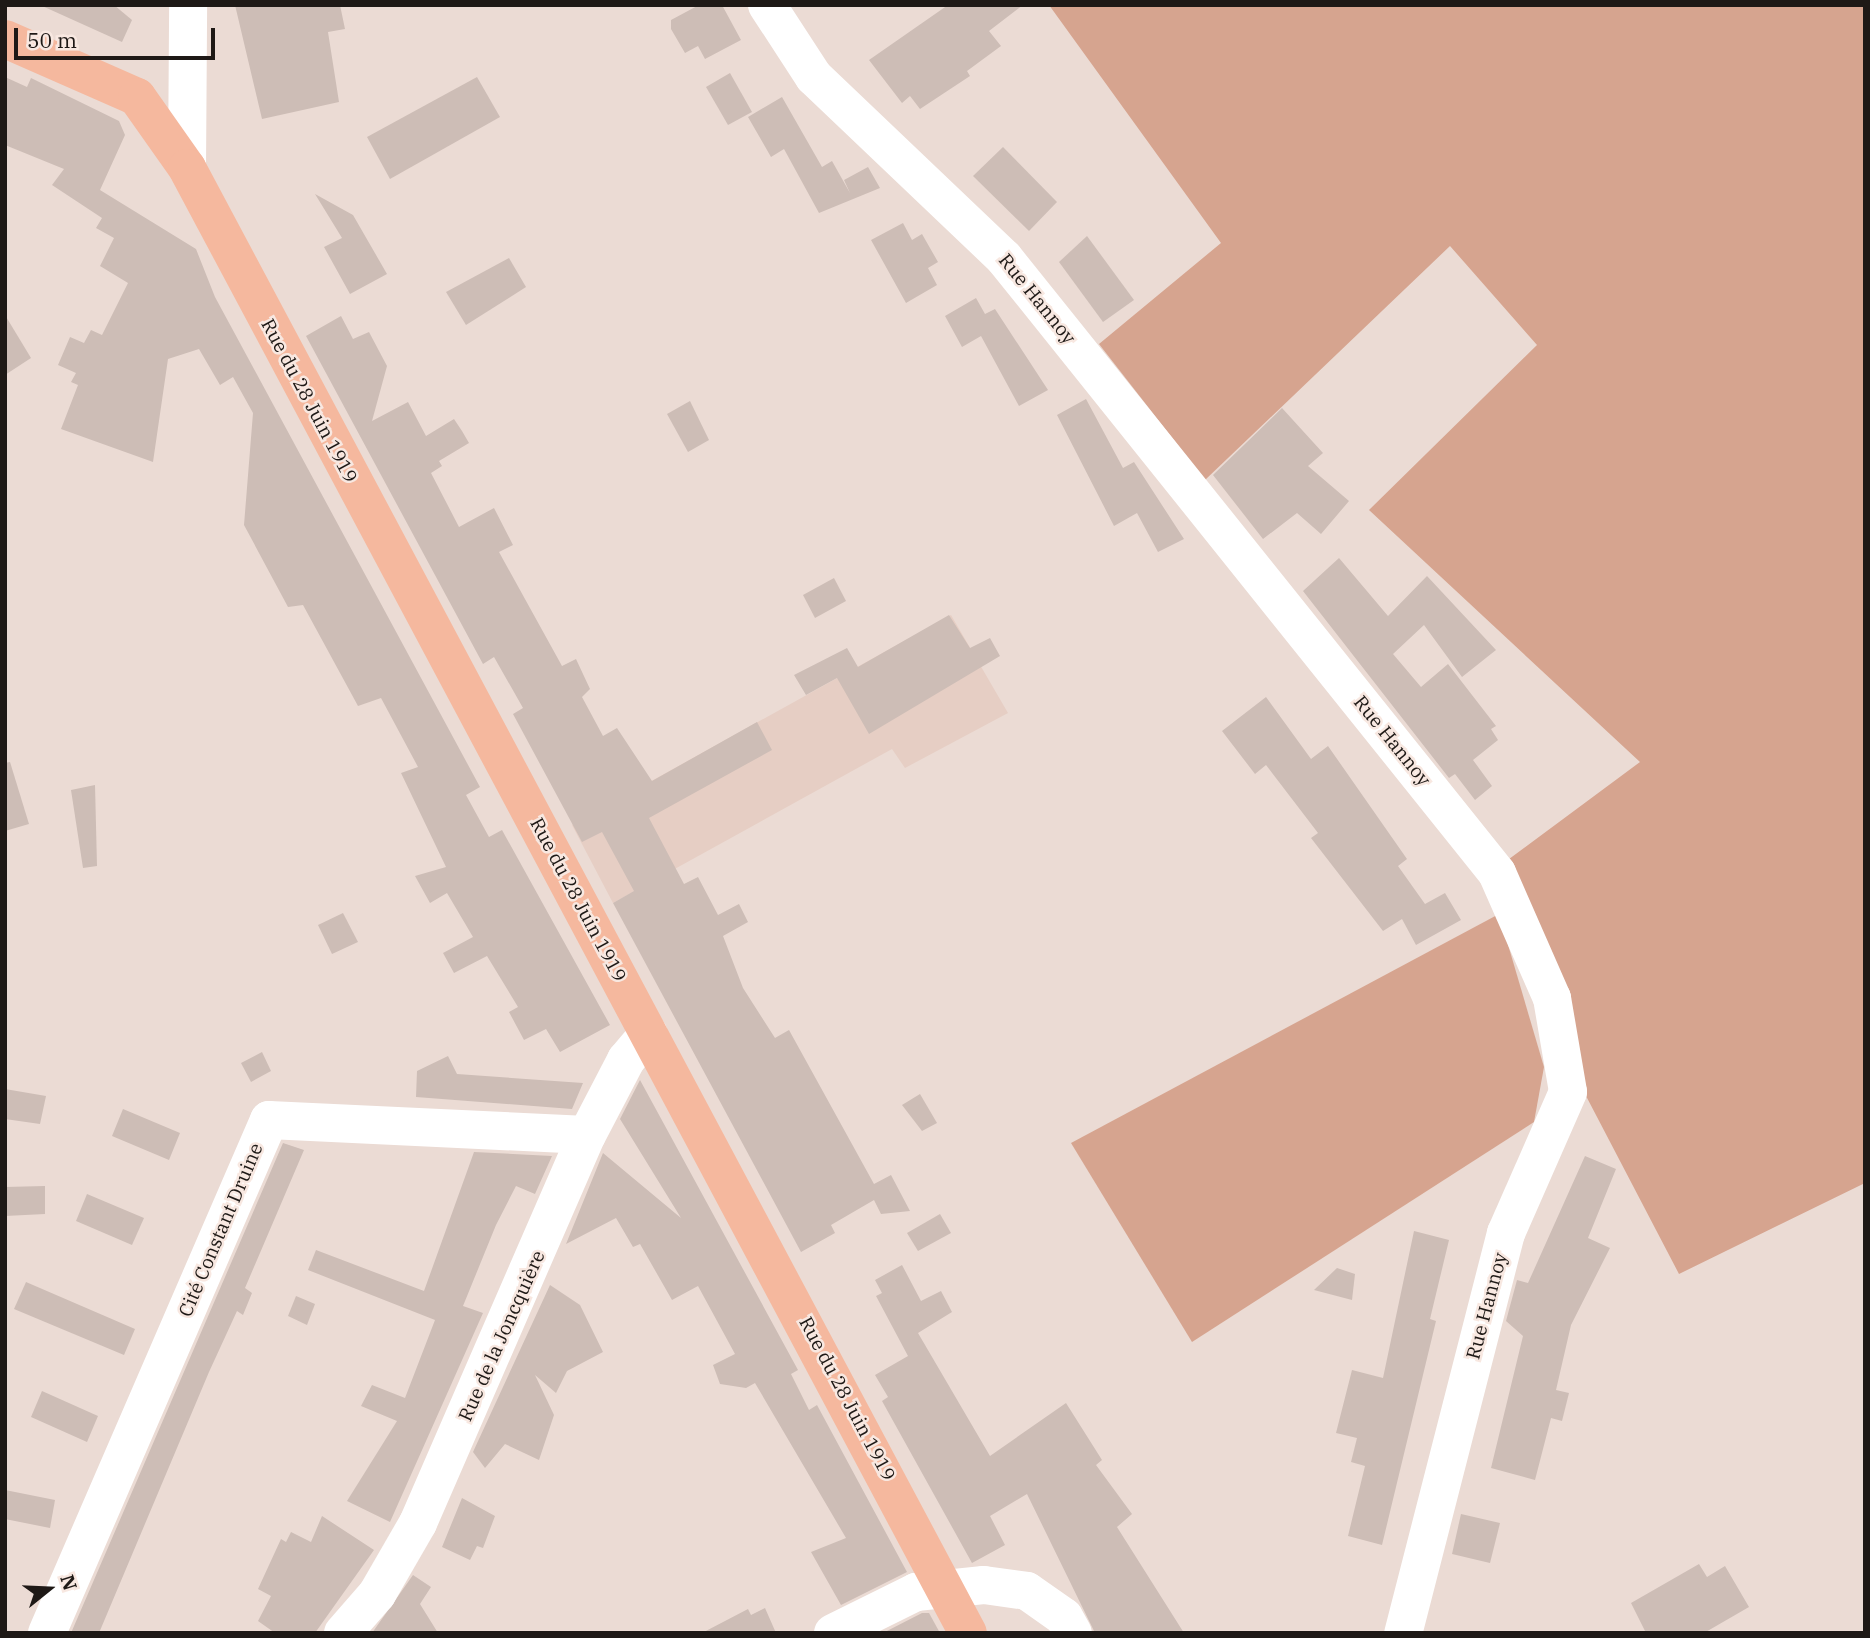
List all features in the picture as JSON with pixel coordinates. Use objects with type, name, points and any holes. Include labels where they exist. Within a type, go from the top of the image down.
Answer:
[{"type":"main road","name":"Rue du 28 Juin 1919","points":[[5,40],[137,97],[187,168],[968,1633]]},
{"type":"street","points":[[187,168],[188,5]]},
{"type":"street","name":"Rue Hannoy","points":[[767,5],[814,77],[1004,257],[1497,873],[1552,998],[1568,1092],[1506,1233],[1403,1633]]},
{"type":"street","name":"Rue de la Joncquière","points":[[343,1633],[377,1594],[418,1523],[587,1135],[626,1059],[649,1033]]},
{"type":"street","name":"Cité Constant Druine","points":[[47,1633],[269,1120],[587,1135]]},
{"type":"street","points":[[833,1633],[916,1592],[946,1588],[1027,1591],[1064,1617],[1073,1633]]},
{"type":"shaded area","points":[[1049,5],[1865,5],[1865,1183],[1679,1274],[1585,1094],[1505,862],[1640,762],[1369,510],[1537,345],[1450,246],[1205,480],[1099,344],[1221,243]]},
{"type":"shaded area","points":[[951,615],[1008,713],[905,768],[892,749],[613,903],[572,825]]},
{"type":"shaded area","points":[[1499,914],[1544,1067],[1534,1122],[1192,1342],[1071,1143]]},
{"type":"building","points":[[40,5],[114,5],[132,20],[122,42]]},
{"type":"building","points":[[235,5],[340,5],[345,29],[328,32],[339,102],[262,119]]},
{"type":"building","points":[[699,5],[722,5],[741,40],[705,59],[698,46],[685,53],[671,29],[671,20]]},
{"type":"building","points":[[948,5],[1023,5],[989,31],[1001,46],[967,71],[970,76],[920,109],[910,96],[902,103],[869,60]]},
{"type":"building","points":[[730,73],[752,112],[728,125],[706,87]]},
{"type":"building","points":[[5,77],[27,87],[31,78],[119,121],[125,135],[100,190],[196,249],[215,297],[480,787],[466,795],[489,837],[502,830],[610,1025],[560,1052],[546,1029],[524,1040],[509,1012],[518,1007],[487,956],[454,973],[443,953],[473,937],[447,893],[430,903],[415,876],[446,867],[401,773],[418,767],[381,698],[358,706],[303,605],[288,607],[244,525],[253,413],[233,377],[220,385],[199,349],[168,359],[153,462],[61,429],[78,385],[71,382],[76,373],[58,365],[70,337],[84,343],[91,330],[102,335],[128,283],[100,266],[114,238],[96,228],[102,218],[52,185],[64,169],[5,145]]},
{"type":"building","points":[[477,77],[500,117],[390,179],[367,137]]},
{"type":"building","points":[[782,97],[822,167],[832,161],[850,193],[844,180],[868,167],[880,188],[819,213],[784,149],[771,157],[748,117]]},
{"type":"building","points":[[1003,147],[1057,202],[1029,231],[973,176]]},
{"type":"building","points":[[315,194],[353,215],[387,274],[350,294],[324,247],[342,238]]},
{"type":"building","points":[[903,223],[912,240],[922,234],[938,262],[928,268],[937,285],[906,303],[871,240]]},
{"type":"building","points":[[1087,236],[1134,300],[1103,322],[1059,262]]},
{"type":"building","points":[[509,258],[526,287],[466,325],[446,292]]},
{"type":"building","points":[[976,298],[985,314],[995,309],[1048,390],[1019,406],[981,336],[962,347],[945,316]]},
{"type":"building","points":[[5,315],[31,358],[5,375]]},
{"type":"building","points":[[341,316],[353,339],[369,332],[387,366],[372,421],[408,402],[426,436],[454,419],[462,431],[469,443],[439,461],[442,466],[431,473],[459,527],[494,508],[513,545],[499,552],[562,666],[576,659],[590,689],[582,697],[603,736],[617,728],[652,781],[757,722],[772,750],[649,818],[684,884],[698,877],[718,915],[739,904],[748,922],[723,936],[743,988],[775,1038],[789,1030],[874,1184],[891,1175],[910,1211],[881,1214],[874,1200],[831,1225],[835,1233],[801,1252],[613,903],[634,891],[602,832],[582,842],[513,714],[523,708],[494,657],[483,664],[306,336]]},
{"type":"building","points":[[1086,399],[1123,468],[1134,462],[1184,539],[1158,552],[1137,513],[1114,526],[1057,415]]},
{"type":"building","points":[[690,401],[709,440],[688,452],[667,414]]},
{"type":"building","points":[[1282,408],[1323,453],[1308,466],[1349,501],[1321,534],[1297,513],[1263,539],[1213,475]]},
{"type":"building","points":[[1339,558],[1388,616],[1427,576],[1496,650],[1462,677],[1424,625],[1393,654],[1421,687],[1448,664],[1496,726],[1491,729],[1498,740],[1473,760],[1492,786],[1475,800],[1455,774],[1449,778],[1303,591]]},
{"type":"building","points":[[834,578],[846,601],[815,618],[803,595]]},
{"type":"building","points":[[949,615],[970,648],[990,638],[1000,656],[869,734],[837,678],[806,695],[794,675],[847,648],[858,667]]},
{"type":"building","points":[[1266,697],[1311,759],[1328,746],[1407,859],[1398,866],[1425,904],[1445,893],[1461,920],[1416,945],[1402,919],[1383,931],[1311,838],[1318,833],[1266,765],[1255,774],[1222,731]]},
{"type":"building","points":[[10,762],[29,824],[5,831],[5,763]]},
{"type":"building","points":[[95,785],[97,866],[83,868],[71,790]]},
{"type":"building","points":[[343,913],[358,942],[332,954],[318,925]]},
{"type":"building","points":[[262,1052],[271,1071],[251,1082],[241,1063]]},
{"type":"building","points":[[448,1056],[457,1074],[583,1083],[572,1109],[416,1097],[417,1071]]},
{"type":"building","points":[[640,1080],[798,1370],[791,1374],[809,1410],[817,1405],[907,1572],[841,1605],[811,1552],[846,1538],[755,1383],[746,1388],[720,1384],[713,1365],[735,1354],[698,1286],[672,1300],[640,1244],[633,1247],[616,1218],[566,1244],[603,1153],[681,1218],[620,1119]]},
{"type":"building","points":[[5,1089],[46,1096],[40,1124],[5,1119]]},
{"type":"building","points":[[920,1094],[937,1123],[922,1131],[902,1105]]},
{"type":"building","points":[[123,1109],[180,1133],[169,1160],[112,1136]]},
{"type":"building","points":[[283,1143],[304,1150],[245,1288],[252,1293],[243,1315],[237,1311],[209,1372],[99,1633],[71,1633]]},
{"type":"building","points":[[474,1152],[552,1156],[535,1194],[516,1186],[496,1225],[463,1306],[483,1313],[390,1522],[347,1501],[397,1421],[361,1406],[372,1385],[405,1398],[435,1320],[308,1270],[316,1250],[424,1291]]},
{"type":"building","points":[[1585,1156],[1616,1169],[1588,1238],[1610,1248],[1571,1325],[1556,1390],[1569,1393],[1562,1421],[1551,1418],[1535,1480],[1491,1468],[1523,1336],[1506,1321],[1517,1280],[1528,1283]]},
{"type":"building","points":[[45,1186],[45,1214],[5,1216],[5,1187]]},
{"type":"building","points":[[87,1194],[144,1218],[132,1245],[76,1221]]},
{"type":"building","points":[[940,1214],[951,1233],[918,1251],[907,1233]]},
{"type":"building","points":[[1414,1231],[1449,1240],[1430,1319],[1436,1321],[1382,1545],[1348,1536],[1365,1466],[1351,1462],[1357,1438],[1336,1433],[1352,1370],[1383,1378]]},
{"type":"building","points":[[902,1265],[921,1301],[941,1291],[952,1312],[918,1333],[990,1456],[1066,1403],[1102,1460],[1096,1465],[1132,1514],[1117,1527],[1184,1633],[1095,1633],[1027,1494],[990,1516],[1005,1545],[972,1563],[882,1401],[888,1397],[875,1375],[908,1356],[876,1296],[882,1293],[875,1280]]},
{"type":"building","points":[[1337,1268],[1355,1274],[1352,1300],[1314,1290]]},
{"type":"building","points":[[26,1282],[135,1329],[124,1355],[14,1309]]},
{"type":"building","points":[[550,1285],[580,1305],[603,1352],[567,1371],[556,1393],[535,1375],[554,1415],[539,1460],[505,1444],[485,1468],[473,1452]]},
{"type":"building","points":[[296,1296],[315,1304],[307,1325],[288,1316]]},
{"type":"building","points":[[42,1391],[98,1416],[87,1442],[31,1417]]},
{"type":"building","points":[[5,1490],[55,1500],[50,1528],[5,1519]]},
{"type":"building","points":[[462,1498],[495,1516],[483,1548],[477,1546],[470,1560],[442,1547]]},
{"type":"building","points":[[1461,1514],[1500,1523],[1490,1563],[1452,1554]]},
{"type":"building","points":[[322,1516],[374,1550],[315,1633],[275,1633],[258,1621],[271,1596],[258,1589],[281,1539],[286,1542],[291,1532],[311,1542]]},
{"type":"building","points":[[1699,1564],[1707,1577],[1725,1566],[1749,1607],[1704,1633],[1646,1633],[1631,1603]]},
{"type":"building","points":[[413,1575],[431,1587],[420,1604],[438,1633],[372,1633]]},
{"type":"building","points":[[765,1608],[776,1633],[702,1633],[748,1609],[751,1615]]},
{"type":"building","points":[[922,1613],[929,1613],[940,1633],[883,1633]]}]
